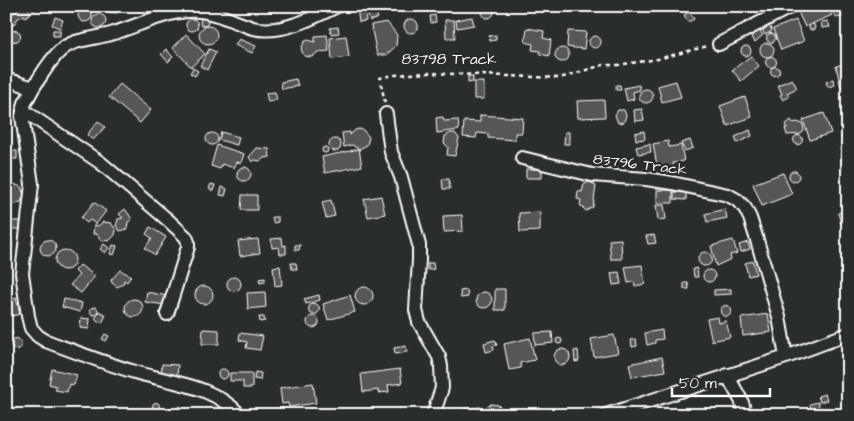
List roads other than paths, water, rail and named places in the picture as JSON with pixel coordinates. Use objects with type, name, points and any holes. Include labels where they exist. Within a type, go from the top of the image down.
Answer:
[{"type":"street","points":[[240,415],[231,405],[213,394],[102,361],[46,341],[31,328],[22,273],[32,184],[23,126],[24,103],[60,50],[70,44],[188,11],[200,11],[256,29],[270,30],[281,28],[337,6]]},
{"type":"street","points":[[719,44],[792,6]]},
{"type":"street","points":[[6,79],[33,88]]},
{"type":"street","points":[[23,110],[100,163],[186,237],[188,248],[168,314]]},
{"type":"street","points":[[386,114],[392,152],[401,177],[419,245],[416,310],[425,334],[439,357],[441,366],[442,388],[433,415]]},
{"type":"street","name":"83796 Track","points":[[522,158],[592,175],[672,183],[728,195],[738,200],[745,208],[758,240],[779,317],[786,357]]},
{"type":"street","points":[[606,415],[786,357],[848,334]]},
{"type":"street","points":[[728,375],[746,415]]}]
